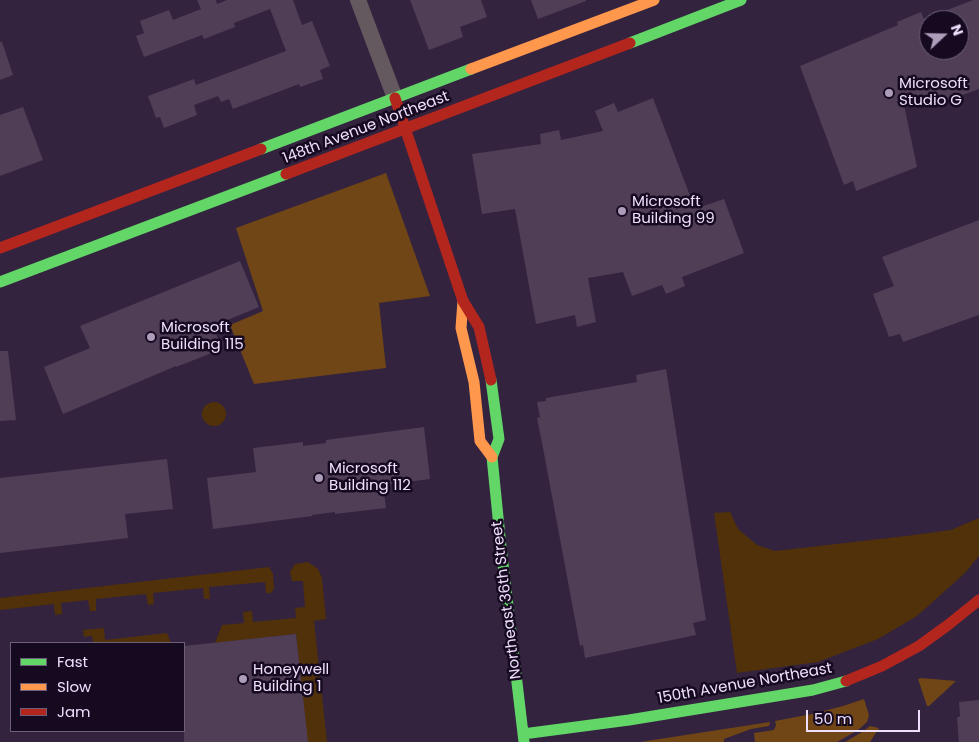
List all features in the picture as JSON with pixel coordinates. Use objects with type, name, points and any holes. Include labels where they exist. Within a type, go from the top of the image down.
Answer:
[{"type":"main road","name":"148th Avenue Northeast","points":[[0,248],[395,98],[614,7],[654,0]]},
{"type":"main road","name":"148th Avenue Northeast","points":[[0,282],[741,0]]},
{"type":"main road","name":"Northeast 36th Street","points":[[395,98],[463,301],[479,327],[491,379],[499,439],[492,457],[500,548],[524,738]]},
{"type":"main road","name":"Northeast 36th Street","points":[[463,301],[461,328],[474,382],[480,441],[492,457]]},
{"type":"main road","name":"150th Avenue Northeast","points":[[524,738],[814,690],[848,680],[882,666],[919,646],[979,600]]},
{"type":"street","points":[[358,0],[395,98]]},
{"type":"shaded area","points":[[386,173],[430,296],[379,303],[386,368],[254,384],[230,325],[263,311],[236,228]]},
{"type":"shaded area","points":[[214,402],[219,403],[225,409],[225,419],[219,425],[214,426],[209,425],[203,419],[202,414],[203,409],[209,403]]},
{"type":"shaded area","points":[[730,512],[738,529],[757,545],[775,551],[951,530],[979,518],[979,556],[965,573],[917,616],[878,639],[818,662],[737,673],[714,513]]},
{"type":"shaded area","points":[[308,562],[318,569],[322,578],[326,619],[314,621],[327,742],[307,742],[296,634],[215,643],[222,625],[244,623],[243,612],[252,611],[253,622],[296,618],[295,608],[305,607],[303,581],[292,581],[290,572],[295,564]]},
{"type":"shaded area","points":[[269,567],[273,574],[274,589],[271,593],[266,593],[265,582],[209,587],[210,599],[204,599],[203,588],[153,593],[154,604],[148,605],[146,594],[96,599],[96,611],[90,611],[88,600],[61,603],[62,614],[55,615],[54,604],[0,610],[0,598]]},
{"type":"shaded area","points":[[104,628],[105,640],[167,633],[171,642],[93,642],[92,636],[84,637],[83,630]]},
{"type":"shaded area","points":[[918,679],[956,681],[927,706]]},
{"type":"shaded area","points":[[864,699],[869,715],[867,722],[858,730],[837,742],[755,742],[754,733],[774,730],[775,721],[812,714]]},
{"type":"shaded area","points":[[770,722],[769,726],[751,729],[724,739],[724,742],[640,742]]},
{"type":"shaded area","points":[[870,726],[879,728],[870,742],[845,742],[862,732]]},
{"type":"building","points":[[197,0],[216,0],[217,4],[227,0],[293,0],[302,25],[312,21],[330,66],[320,70],[323,79],[300,87],[299,84],[233,109],[229,99],[221,102],[218,96],[194,105],[197,115],[164,128],[160,117],[156,118],[148,96],[194,79],[196,85],[286,51],[270,9],[234,23],[235,27],[204,39],[202,35],[144,57],[136,36],[144,33],[140,21],[169,10],[173,20],[201,9]]},
{"type":"building","points":[[410,0],[481,0],[487,17],[460,27],[463,37],[429,50]]},
{"type":"building","points":[[531,0],[586,0],[586,1],[538,19]]},
{"type":"building","name":"Microsoft Studio G","points":[[973,0],[979,0],[979,89],[930,107],[926,97],[904,105],[917,167],[856,191],[853,181],[844,185],[800,66],[898,25],[897,22],[919,13],[919,60],[969,60],[969,10],[947,10]]},
{"type":"building","points":[[0,42],[2,42],[13,75],[0,80]]},
{"type":"building","name":"Microsoft Building 99","points":[[653,98],[695,209],[724,199],[744,253],[682,277],[685,286],[666,294],[662,285],[632,296],[623,272],[588,278],[596,322],[577,327],[575,315],[536,324],[515,209],[482,214],[472,154],[541,144],[540,134],[559,130],[561,140],[603,131],[595,111],[614,103],[618,112]]},
{"type":"building","points":[[23,107],[43,160],[0,176],[0,115]]},
{"type":"building","points":[[979,220],[979,315],[903,342],[900,334],[889,337],[873,294],[894,286],[882,257]]},
{"type":"building","name":"Microsoft Building 115","points":[[240,261],[259,307],[213,326],[222,349],[176,366],[63,414],[44,367],[90,348],[80,326]]},
{"type":"building","points":[[0,351],[8,351],[16,420],[0,421]]},
{"type":"building","points":[[666,369],[706,620],[693,623],[696,635],[585,658],[583,645],[580,646],[537,418],[540,417],[537,402],[546,401],[546,398],[637,382],[636,375]]},
{"type":"building","name":"Microsoft Building 112","points":[[424,427],[430,479],[383,485],[386,508],[335,514],[335,512],[213,529],[207,478],[256,472],[253,448],[303,442],[303,446],[326,443],[326,440]]},
{"type":"building","points":[[167,459],[173,509],[125,514],[128,538],[0,553],[0,478]]},
{"type":"building","name":"Honeywell Building 1","points":[[296,634],[308,742],[184,742],[185,646]]},
{"type":"building","points":[[979,700],[979,742],[959,742],[957,718],[960,716],[959,702]]},
{"type":"traffic: fast","points":[[630,43],[741,0]]},
{"type":"traffic: fast","points":[[261,149],[471,69]]},
{"type":"traffic: fast","points":[[0,282],[286,174]]},
{"type":"traffic: fast","points":[[491,380],[499,439],[492,457],[524,742]]},
{"type":"traffic: fast","points":[[523,734],[629,720],[813,690],[846,681]]},
{"type":"traffic: slow","points":[[471,69],[654,0]]},
{"type":"traffic: slow","points":[[463,301],[461,328],[474,382],[480,441],[492,457]]},
{"type":"traffic: jam","points":[[286,174],[630,43]]},
{"type":"traffic: jam","points":[[395,98],[463,301],[479,327],[491,380]]},
{"type":"traffic: jam","points":[[0,248],[261,149]]},
{"type":"traffic: jam","points":[[846,681],[882,666],[919,646],[979,600]]},
{"type":"place","name":"Microsoft Studio G","points":[[889,93]]},
{"type":"place","name":"Microsoft Building 99","points":[[622,211]]},
{"type":"place","name":"Microsoft Building 115","points":[[151,337]]},
{"type":"place","name":"Microsoft Building 112","points":[[319,478]]},
{"type":"place","name":"Honeywell Building 1","points":[[243,679]]}]
